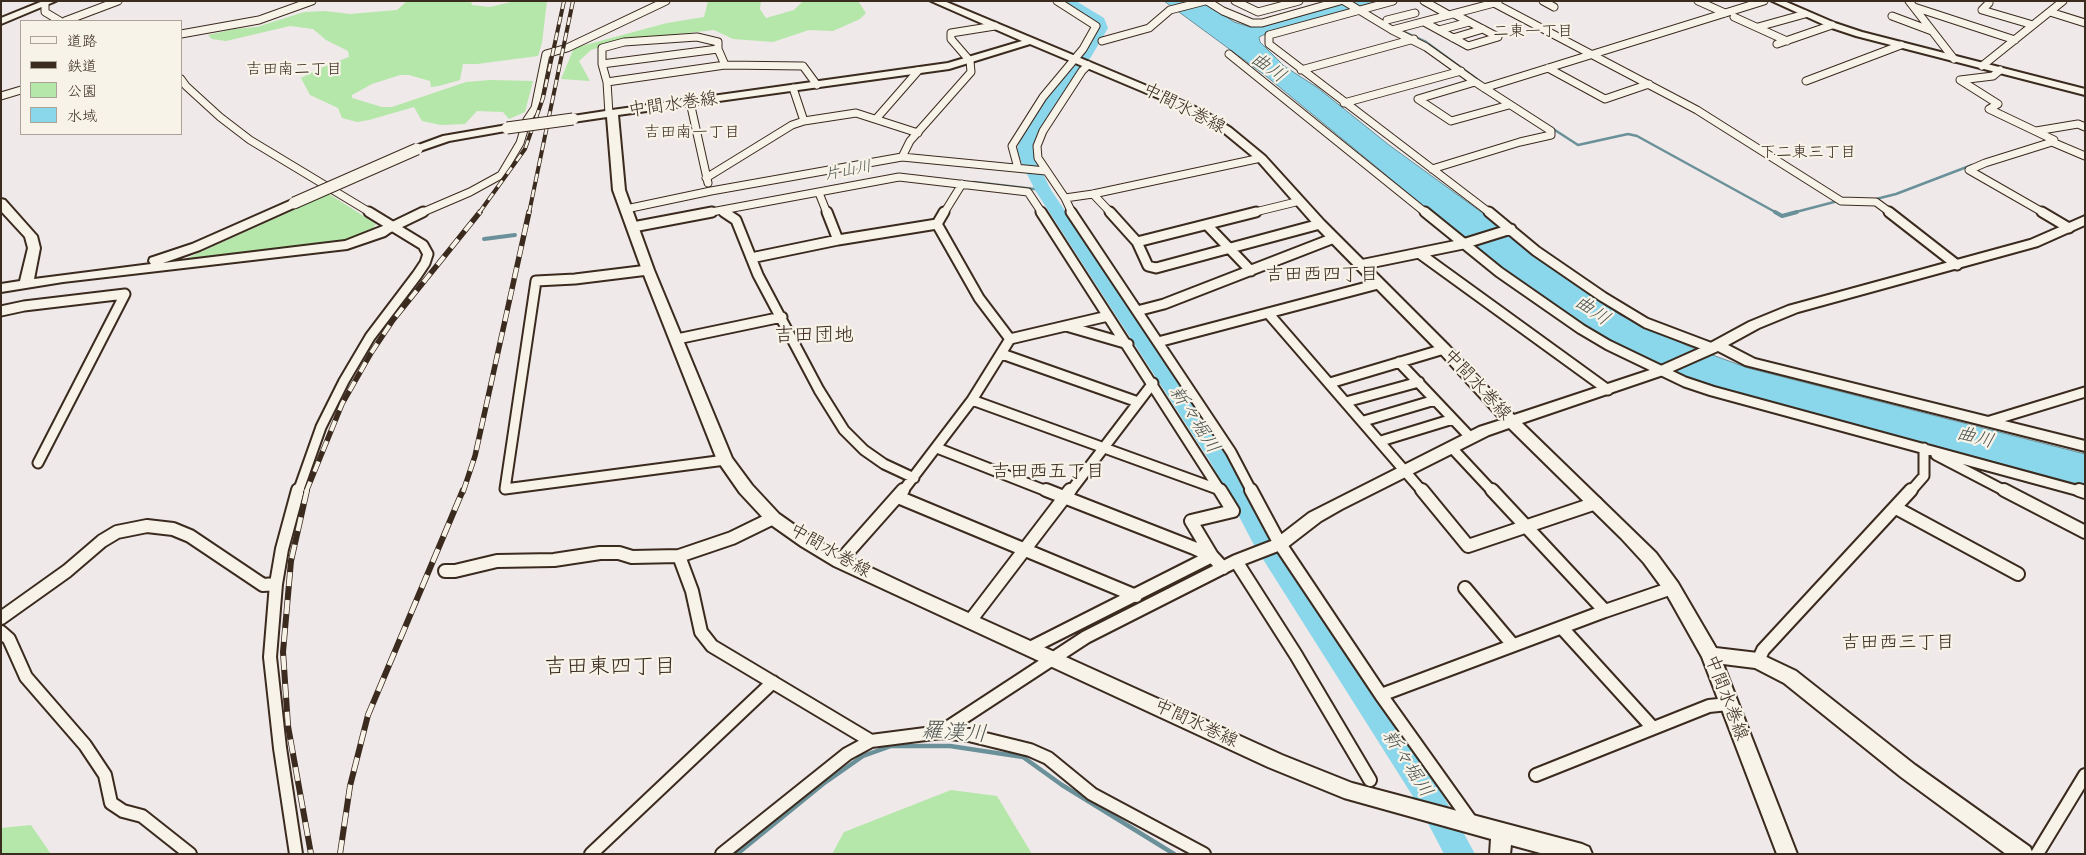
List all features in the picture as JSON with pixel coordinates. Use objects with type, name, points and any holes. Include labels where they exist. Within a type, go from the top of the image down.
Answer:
[{"type":"main road","name":"中間水巻線","points":[[934,1],[1200,113],[1227,130],[1261,158],[1360,266],[1444,349],[1512,422],[1650,558],[1672,588],[1710,655],[1787,854]]},
{"type":"main road","points":[[1776,1],[1832,25],[1901,45],[2085,92]]},
{"type":"main road","points":[[1,22],[48,2]]},
{"type":"main road","name":"中間水巻線","points":[[1031,42],[970,61],[918,71],[610,114],[619,190],[648,270],[725,460],[746,489],[773,518],[807,542],[840,561],[1308,775],[1351,792],[1582,854]]},
{"type":"main road","points":[[94,275],[152,262],[196,247],[417,149],[447,138],[610,114]]},
{"type":"main road","points":[[1,204],[31,236],[34,259],[26,283]]},
{"type":"main road","points":[[1280,544],[1315,517],[1451,447],[1512,422],[1663,370],[1712,348],[1754,325],[1793,309],[2034,243],[2079,224]]},
{"type":"main road","points":[[1,288],[26,283],[347,245],[392,227]]},
{"type":"main road","points":[[1712,348],[1750,362],[2085,446]]},
{"type":"main road","points":[[1710,655],[1758,661],[1790,677],[1908,772],[2023,854]]},
{"type":"main road","points":[[1500,854],[1502,832]]},
{"type":"street","points":[[68,20],[118,1]]},
{"type":"street","points":[[182,34],[259,20],[312,1]]},
{"type":"street","points":[[392,227],[456,196],[470,192],[501,175],[517,149],[527,120],[535,108],[546,54],[567,48],[666,1]]},
{"type":"street","points":[[1018,168],[1012,146],[1043,97],[1083,49],[1096,26],[1057,1]]},
{"type":"street","points":[[1102,42],[1149,28],[1170,10],[1206,1],[1223,11],[1252,23],[1262,23],[1340,1]]},
{"type":"street","points":[[1235,1],[1258,12],[1299,1]]},
{"type":"street","points":[[1393,1],[1357,9],[1269,35],[1269,44],[1536,251],[1646,323],[1712,348]]},
{"type":"street","points":[[1424,1],[1498,37],[1468,46],[1424,22]]},
{"type":"street","points":[[1543,1],[1554,7]]},
{"type":"street","points":[[1698,1],[1725,13]]},
{"type":"street","points":[[1484,88],[1764,1]]},
{"type":"street","points":[[1909,1],[1954,59]]},
{"type":"street","points":[[1982,66],[2063,1]]},
{"type":"street","points":[[48,2],[45,12],[58,20]]},
{"type":"street","points":[[1345,2],[1392,30],[1414,40],[1509,105],[1551,131],[1551,135],[1520,142],[1432,169]]},
{"type":"street","points":[[1392,30],[1495,2],[1697,110],[1841,201],[1876,202],[1957,265]]},
{"type":"street","points":[[1989,3],[1982,10],[2033,25]]},
{"type":"street","points":[[1371,7],[1387,20],[1402,28]]},
{"type":"street","points":[[1914,8],[2015,40]]},
{"type":"street","points":[[1387,20],[1415,12]]},
{"type":"street","points":[[2050,12],[2085,23]]},
{"type":"street","points":[[1758,27],[1805,14]]},
{"type":"street","points":[[1892,16],[1932,31]]},
{"type":"street","points":[[1734,17],[1787,41]]},
{"type":"street","points":[[1439,30],[1469,22]]},
{"type":"street","points":[[1777,44],[1832,25]]},
{"type":"street","points":[[902,157],[910,141],[971,72],[970,61],[951,39],[951,33],[995,26]]},
{"type":"street","points":[[1453,38],[1483,30]]},
{"type":"street","points":[[610,114],[607,82],[602,64],[602,48],[624,42],[697,37],[718,42],[718,49],[725,64]]},
{"type":"street","points":[[1301,70],[1414,40]]},
{"type":"street","points":[[1806,81],[1901,45]]},
{"type":"street","points":[[602,64],[718,49]]},
{"type":"street","points":[[1229,54],[1465,243],[1498,272],[1581,329],[1608,345],[1685,382],[1719,393],[2085,492]]},
{"type":"street","points":[[607,82],[725,64],[803,66],[818,84]]},
{"type":"street","points":[[1088,65],[1082,71],[1043,131],[1037,146],[1038,158],[1065,198],[1070,212],[1231,452],[1280,544],[1382,695],[1457,799],[1465,822]]},
{"type":"street","points":[[1548,68],[1605,99],[1649,84]]},
{"type":"street","points":[[2000,70],[1993,76],[1960,80],[1998,104],[1989,109],[2054,140],[2052,142]]},
{"type":"street","points":[[876,119],[918,71]]},
{"type":"street","points":[[1344,103],[1461,71]]},
{"type":"street","points":[[182,80],[220,117],[250,140],[423,246],[428,254],[425,263],[370,337],[344,380],[321,427],[293,504],[282,549],[276,584],[270,657],[280,748],[296,854]]},
{"type":"street","points":[[1475,82],[1418,99],[1451,121],[1509,105]]},
{"type":"street","points":[[793,88],[804,121]]},
{"type":"street","points":[[1,96],[20,90]]},
{"type":"street","points":[[690,102],[706,178],[711,191]]},
{"type":"street","points":[[706,178],[792,125],[804,121],[856,114],[918,133]]},
{"type":"street","points":[[2036,132],[2078,124],[2085,127]]},
{"type":"street","points":[[2079,224],[1969,170],[1985,163],[2052,142],[2085,156]]},
{"type":"street","points":[[626,208],[902,157],[1046,171]]},
{"type":"street","points":[[1065,198],[1093,194],[1261,158]]},
{"type":"street","points":[[633,228],[899,177],[1028,192],[1128,344],[1233,511],[1191,521],[1212,556],[1223,568]]},
{"type":"street","points":[[751,258],[838,240],[938,224],[962,184]]},
{"type":"street","points":[[819,192],[838,240]]},
{"type":"street","points":[[1093,194],[1137,242],[1148,266],[1156,268],[1320,224]]},
{"type":"street","points":[[1137,242],[1300,201]]},
{"type":"street","points":[[722,211],[736,220],[758,275],[820,390],[844,430],[864,450],[884,464],[914,478]]},
{"type":"street","points":[[938,224],[980,298],[1010,339]]},
{"type":"street","points":[[1207,225],[1251,271]]},
{"type":"street","points":[[1360,266],[1465,243],[1508,230]]},
{"type":"street","points":[[1137,310],[1164,304],[1334,238]]},
{"type":"street","points":[[1419,253],[1608,390]]},
{"type":"street","points":[[648,270],[575,279],[536,281],[505,489],[725,460]]},
{"type":"street","points":[[1158,342],[1378,284]]},
{"type":"street","points":[[1,311],[24,306],[125,294],[38,463]]},
{"type":"street","points":[[1268,313],[1364,421],[1468,546],[1596,503]]},
{"type":"street","points":[[840,561],[898,498],[937,448],[972,400],[1010,339],[1108,316]]},
{"type":"street","points":[[677,339],[782,317]]},
{"type":"street","points":[[1066,326],[1128,344]]},
{"type":"street","points":[[1330,383],[1444,349]]},
{"type":"street","points":[[1002,354],[1138,402]]},
{"type":"street","points":[[1399,362],[1471,438]]},
{"type":"street","points":[[1346,402],[1419,382]]},
{"type":"street","points":[[970,620],[1153,383]]},
{"type":"street","points":[[1990,421],[2085,392]]},
{"type":"street","points":[[972,400],[1220,490]]},
{"type":"street","points":[[1364,421],[1435,400]]},
{"type":"street","points":[[1381,441],[1453,419]]},
{"type":"street","points":[[1451,447],[1605,612]]},
{"type":"street","points":[[937,448],[1212,556]]},
{"type":"street","points":[[1758,661],[1763,650],[1924,476],[1924,448]]},
{"type":"street","points":[[1924,448],[2085,532]]},
{"type":"street","points":[[898,498],[1136,596]]},
{"type":"street","points":[[1896,508],[2018,574]]},
{"type":"street","points":[[445,571],[455,571],[497,561],[554,560],[600,553],[619,553],[632,557],[679,556],[732,538],[773,518]]},
{"type":"street","points":[[1,618],[67,571],[102,541],[117,532],[140,527],[173,529],[197,540],[220,554],[245,575],[263,585],[276,584]]},
{"type":"street","points":[[942,732],[1086,637],[1236,561],[1280,544]]},
{"type":"street","points":[[679,556],[692,591],[701,632],[712,646],[871,741]]},
{"type":"street","points":[[1030,648],[1212,556]]},
{"type":"street","points":[[1236,561],[1296,655],[1370,780]]},
{"type":"street","points":[[1465,588],[1513,645]]},
{"type":"street","points":[[1382,695],[1513,645],[1672,588]]},
{"type":"street","points":[[1562,628],[1653,728]]},
{"type":"street","points":[[1,632],[9,639],[26,677],[85,745],[105,775],[111,804],[123,811],[142,816],[190,854]]},
{"type":"street","points":[[591,854],[773,682]]},
{"type":"street","points":[[1536,775],[1709,706],[1728,704]]},
{"type":"street","points":[[722,854],[847,754],[871,741],[942,732],[969,735],[1030,750],[1048,758],[1092,794],[1204,854]]},
{"type":"street","points":[[2037,854],[2085,775]]},
{"type":"green space","points":[[407,1],[471,1],[472,5],[490,7],[515,1],[547,1],[542,43],[538,56],[463,64],[460,80],[439,86],[431,87],[430,81],[409,75],[400,75],[372,84],[352,95],[352,98],[382,107],[392,107],[466,82],[490,80],[533,81],[525,112],[509,119],[503,112],[477,111],[465,124],[441,125],[422,121],[414,107],[357,122],[342,118],[338,108],[310,95],[301,78],[349,57],[348,51],[326,40],[313,29],[290,26],[226,41],[212,39],[208,35],[234,29],[257,27],[304,12],[325,11],[350,14],[397,10]]},
{"type":"green space","points":[[708,1],[761,1],[760,9],[766,18],[794,10],[803,1],[858,1],[866,13],[860,19],[833,31],[809,30],[773,42],[733,39],[714,30],[623,40],[591,50],[579,61],[590,81],[561,79],[574,48],[667,23],[704,17]]},
{"type":"green space","points":[[329,194],[376,224],[371,231],[344,241],[183,260]]},
{"type":"green space","points":[[951,790],[997,796],[1032,854],[832,854],[844,832]]},
{"type":"green space","points":[[31,825],[51,854],[1,854],[1,828]]},
{"type":"water","name":"曲川","points":[[1164,1],[1203,1],[1234,22],[1250,27],[1263,26],[1337,6],[1346,10],[1272,31],[1259,37],[1260,42],[1284,66],[1318,88],[1389,145],[1495,222],[1517,243],[1620,315],[1688,346],[1748,368],[2085,454],[2085,486],[1740,394],[1692,379],[1641,356],[1590,329],[1482,254],[1266,76]]},
{"type":"waterway","name":"新々堀川","points":[[1066,1],[1099,21],[1101,28],[1084,57],[1032,130],[1025,149],[1030,164],[1043,190],[1220,460],[1262,539],[1429,797],[1460,854]]},
{"type":"waterway","points":[[1314,15],[1365,1]]},
{"type":"waterway","points":[[1402,31],[1426,42],[1481,82]]},
{"type":"waterway","points":[[1527,112],[1578,145],[1628,134],[1637,136],[1777,213]]},
{"type":"waterway","points":[[1872,200],[1896,194],[1972,165]]},
{"type":"waterway","name":"片山川","points":[[974,182],[1043,190]]},
{"type":"waterway","points":[[1792,213],[1838,201]]},
{"type":"waterway","points":[[1775,212],[1782,216],[1797,212]]},
{"type":"waterway","name":"片山川","points":[[484,239],[515,235]]},
{"type":"waterway","name":"羅漢川","points":[[737,854],[823,784],[863,756],[891,746],[950,746],[1023,757],[1062,785],[1174,854]]},
{"type":"railway","points":[[479,213],[525,149],[543,98],[564,1]]},
{"type":"railway","points":[[529,213],[573,1]]},
{"type":"railway","points":[[306,492],[342,404],[371,353],[393,320],[480,212]]},
{"type":"railway","points":[[463,492],[475,456],[529,212]]},
{"type":"railway","points":[[307,490],[291,561],[283,652],[288,726],[311,854]]},
{"type":"railway","points":[[340,854],[350,786],[368,715],[463,490]]},
{"type":"district","name":"二東一丁目","points":[[1533,32]]},
{"type":"district","name":"吉田南二丁目","points":[[294,70]]},
{"type":"district","name":"吉田南一丁目","points":[[692,133]]},
{"type":"district","name":"下二東三丁目","points":[[1808,153]]},
{"type":"district","name":"吉田西四丁目","points":[[1322,275]]},
{"type":"district","name":"吉田団地","points":[[814,336]]},
{"type":"district","name":"吉田西五丁目","points":[[1048,472]]},
{"type":"district","name":"吉田西三丁目","points":[[1898,643]]},
{"type":"district","name":"吉田東四丁目","points":[[610,667]]}]
